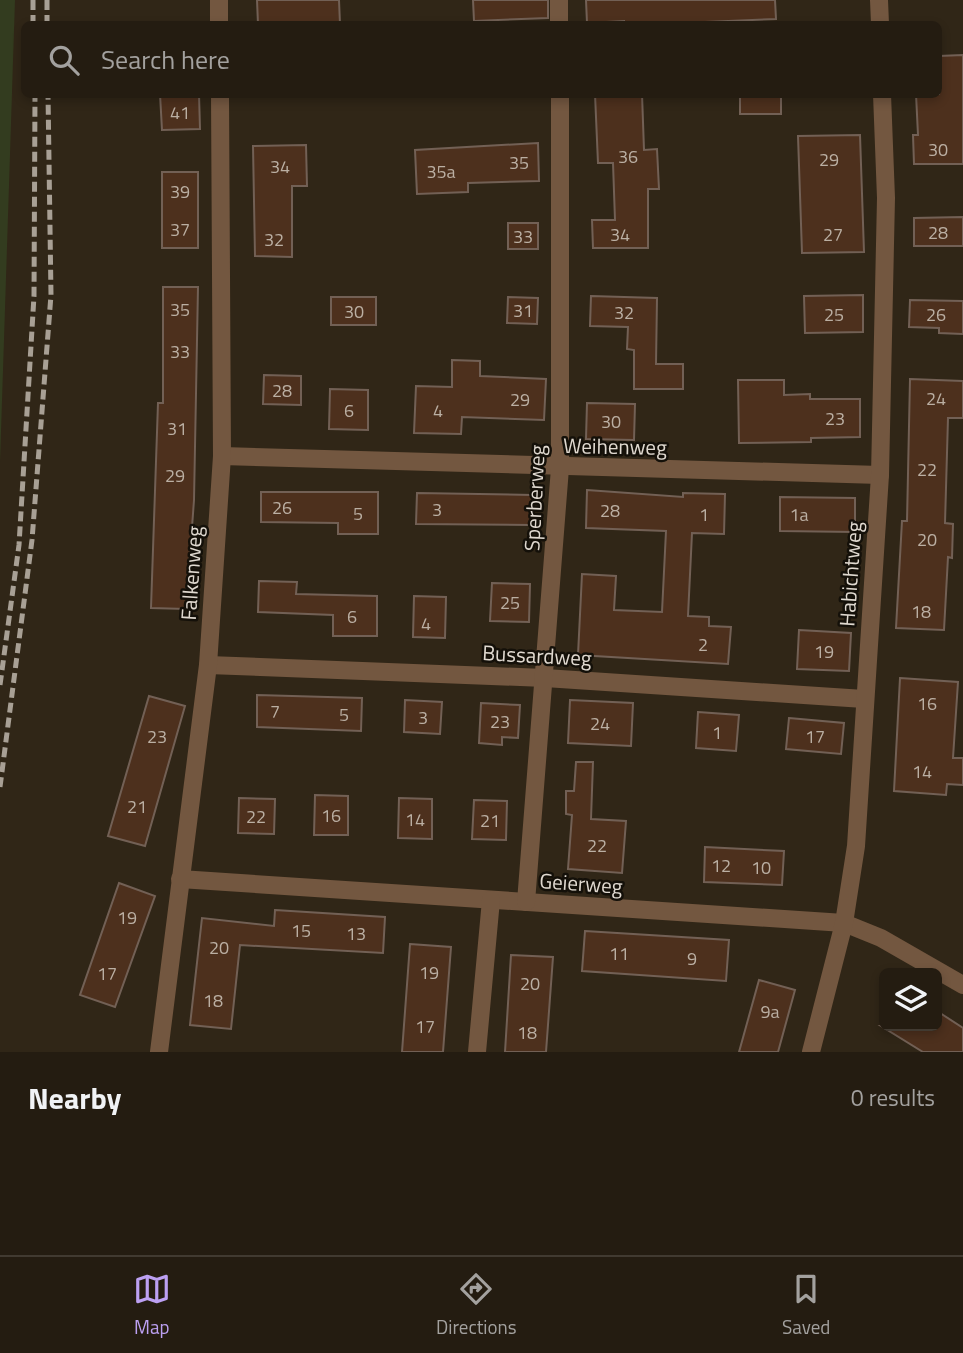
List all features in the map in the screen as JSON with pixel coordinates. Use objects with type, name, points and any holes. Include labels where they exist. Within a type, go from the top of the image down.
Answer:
[{"type":"street","points":[[219,0],[219,21]]},
{"type":"street","points":[[559,0],[559,21]]},
{"type":"street","points":[[879,0],[880,21]]},
{"type":"street","name":"Falkenweg","points":[[159,1052],[208,665],[222,456],[220,98]]},
{"type":"street","name":"Sperberweg","points":[[526,902],[560,468],[560,98]]},
{"type":"street","name":"Habichtweg","points":[[811,1052],[844,923],[856,846],[880,475],[886,198],[882,98]]},
{"type":"street","name":"Weihenweg","points":[[222,456],[560,468],[880,475]]},
{"type":"street","name":"Bussardweg","points":[[208,665],[545,678],[864,699]]},
{"type":"street","name":"Geierweg","points":[[180,879],[844,923],[881,938],[963,985]]},
{"type":"street","points":[[477,1052],[491,900]]},
{"type":"green space","points":[[0,0],[15,0],[0,463]]},
{"type":"building","points":[[257,0],[339,0],[340,21],[258,21]]},
{"type":"building","points":[[473,0],[548,0],[548,18],[474,21]]},
{"type":"building","points":[[586,0],[775,0],[776,19],[587,21]]},
{"type":"building","points":[[963,55],[963,164],[914,164],[913,135],[918,135],[916,98],[942,98],[942,56]]},
{"type":"building","points":[[160,98],[199,98],[200,129],[162,130]]},
{"type":"building","points":[[595,98],[642,98],[644,150],[657,149],[659,189],[648,189],[648,248],[593,248],[592,220],[615,220],[613,163],[598,163]]},
{"type":"building","points":[[740,98],[781,98],[781,114],[740,114]]},
{"type":"building","points":[[860,135],[864,252],[802,253],[798,136]]},
{"type":"building","points":[[538,143],[539,181],[468,183],[468,192],[417,194],[415,150]]},
{"type":"building","points":[[306,145],[307,186],[292,186],[292,257],[255,256],[253,146]]},
{"type":"building","points":[[162,172],[198,172],[198,248],[162,248]]},
{"type":"building","points":[[963,217],[963,246],[914,246],[914,218]]},
{"type":"building","points":[[508,223],[538,223],[538,249],[508,249]]},
{"type":"building","points":[[163,287],[198,287],[194,500],[186,609],[151,608],[158,403],[163,403]]},
{"type":"building","points":[[863,295],[863,332],[805,333],[804,296]]},
{"type":"building","points":[[591,296],[657,298],[656,364],[683,364],[683,389],[634,389],[634,350],[627,349],[628,327],[590,326]]},
{"type":"building","points":[[331,297],[376,297],[376,325],[331,325]]},
{"type":"building","points":[[508,297],[538,298],[537,324],[507,323]]},
{"type":"building","points":[[910,300],[963,301],[963,334],[939,333],[939,328],[909,327]]},
{"type":"building","points":[[452,360],[480,361],[480,376],[546,379],[544,420],[462,417],[461,434],[414,433],[416,386],[452,387]]},
{"type":"building","points":[[264,375],[301,376],[301,405],[263,404]]},
{"type":"building","points":[[910,379],[963,381],[963,418],[948,418],[945,523],[953,524],[952,558],[948,557],[944,630],[896,628],[902,521],[907,521]]},
{"type":"building","points":[[738,380],[784,380],[784,395],[810,394],[810,399],[860,399],[860,437],[811,438],[811,442],[739,443]]},
{"type":"building","points":[[330,389],[368,390],[368,430],[329,429]]},
{"type":"building","points":[[587,403],[635,404],[634,440],[586,439]]},
{"type":"building","points":[[587,490],[683,497],[683,493],[725,494],[724,534],[692,533],[688,616],[709,617],[709,626],[731,627],[728,664],[578,655],[582,574],[616,576],[614,610],[662,612],[666,531],[586,528]]},
{"type":"building","points":[[261,492],[378,492],[378,534],[338,534],[338,523],[261,522]]},
{"type":"building","points":[[417,493],[532,495],[531,525],[416,524]]},
{"type":"building","points":[[780,497],[855,498],[855,532],[780,531]]},
{"type":"building","points":[[259,581],[297,582],[296,594],[377,596],[377,636],[333,636],[333,615],[258,612]]},
{"type":"building","points":[[492,583],[530,584],[529,622],[490,621]]},
{"type":"building","points":[[414,596],[446,597],[445,638],[413,637]]},
{"type":"building","points":[[799,630],[851,633],[849,671],[797,669]]},
{"type":"building","points":[[900,678],[958,682],[953,758],[963,758],[963,785],[947,784],[946,795],[894,791]]},
{"type":"building","points":[[257,695],[362,698],[361,731],[257,727]]},
{"type":"building","points":[[149,696],[185,706],[145,846],[108,836]]},
{"type":"building","points":[[405,700],[442,702],[440,734],[404,732]]},
{"type":"building","points":[[570,700],[633,703],[631,746],[568,743]]},
{"type":"building","points":[[481,703],[520,705],[518,738],[502,737],[502,745],[479,743]]},
{"type":"building","points":[[698,712],[739,715],[736,751],[696,748]]},
{"type":"building","points":[[789,718],[844,723],[841,754],[786,749]]},
{"type":"building","points":[[576,762],[593,762],[591,819],[626,821],[622,873],[568,869],[572,815],[566,814],[566,791],[574,791]]},
{"type":"building","points":[[315,795],[348,796],[348,835],[314,835]]},
{"type":"building","points":[[239,798],[275,799],[274,834],[238,833]]},
{"type":"building","points":[[399,798],[432,799],[432,839],[398,838]]},
{"type":"building","points":[[474,800],[507,801],[506,840],[472,839]]},
{"type":"building","points":[[705,847],[784,851],[782,885],[704,882]]},
{"type":"building","points":[[119,883],[155,896],[115,1007],[80,995]]},
{"type":"building","points":[[275,910],[385,917],[383,953],[240,945],[231,1029],[190,1025],[202,918],[274,926]]},
{"type":"building","points":[[585,931],[729,940],[726,981],[582,971]]},
{"type":"building","points":[[410,944],[451,947],[443,1052],[402,1052]]},
{"type":"building","points":[[511,955],[553,957],[546,1052],[505,1052]]},
{"type":"building","points":[[759,980],[795,990],[778,1052],[739,1052]]},
{"type":"building","points":[[942,1014],[963,1028],[963,1052],[923,1052],[889,1031],[942,1031]]},
{"type":"railway","points":[[33,0],[33,21]]},
{"type":"railway","points":[[47,0],[47,21]]},
{"type":"railway","points":[[0,685],[19,545],[34,296],[35,98]]},
{"type":"railway","points":[[0,787],[32,540],[51,295],[48,98]]}]
